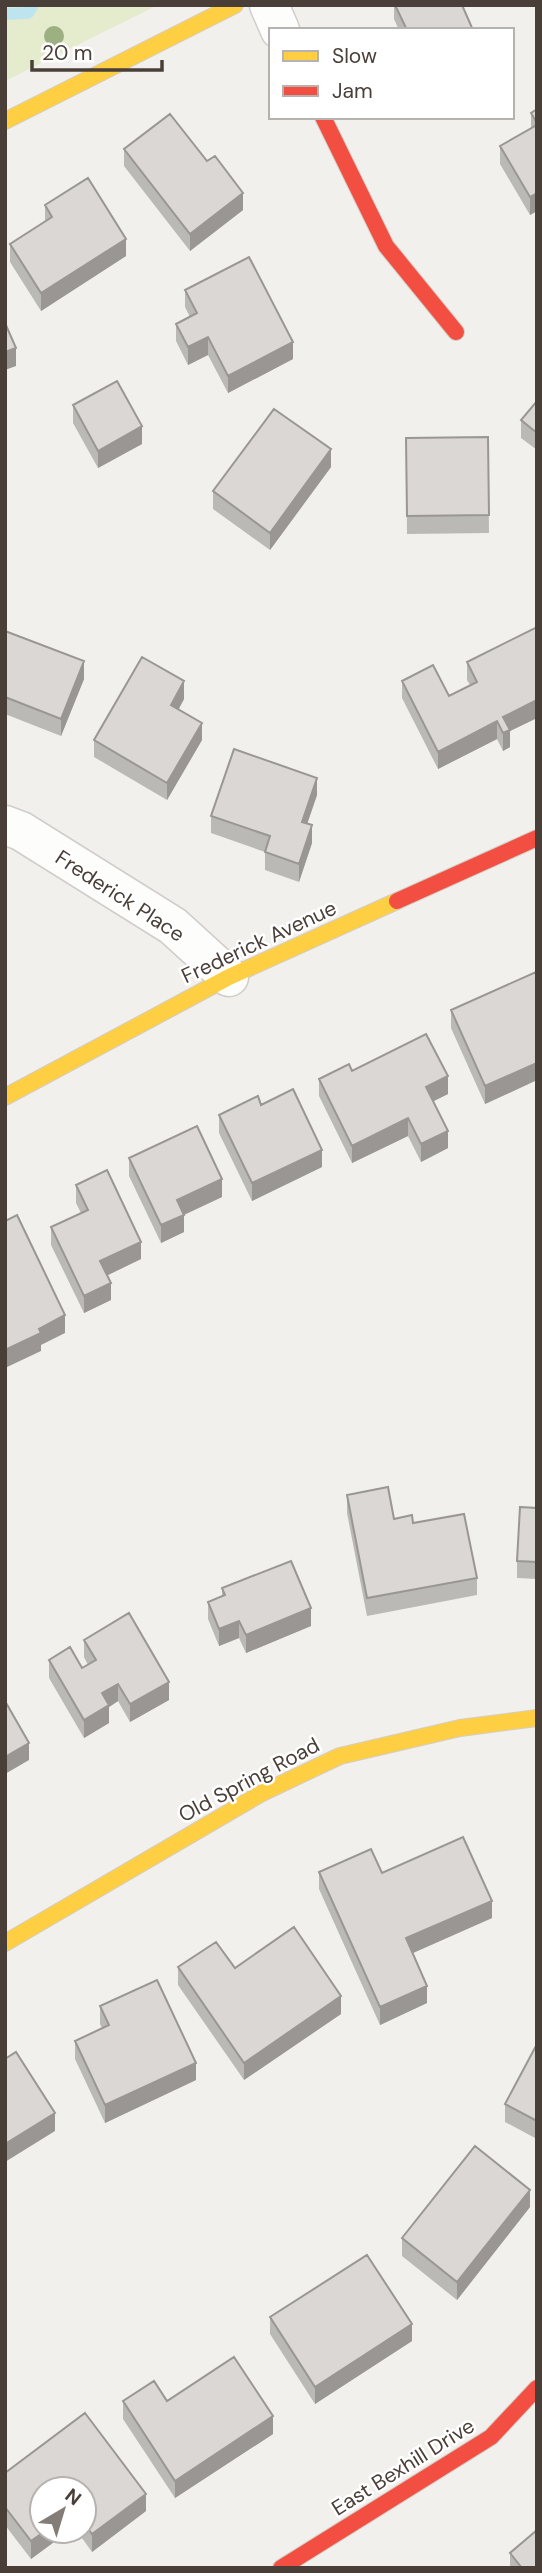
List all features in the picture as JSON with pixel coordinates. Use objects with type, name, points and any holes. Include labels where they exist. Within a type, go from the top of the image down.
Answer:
[{"type":"street","points":[[5,121],[235,5]]},
{"type":"street","points":[[269,5],[280,28]]},
{"type":"street","points":[[324,119],[386,246],[456,332]]},
{"type":"street","name":"Frederick Place","points":[[5,825],[21,831],[173,926],[229,977]]},
{"type":"street","name":"Frederick Avenue","points":[[5,1097],[229,977],[537,838]]},
{"type":"street","name":"Old Spring Road","points":[[5,1943],[262,1793],[340,1756],[460,1728],[537,1718]]},
{"type":"street","name":"East Bexhill Drive","points":[[281,2568],[491,2437],[537,2388]]},
{"type":"green space","points":[[5,5],[158,5],[5,81]]},
{"type":"building","points":[[395,5],[462,5],[472,28],[406,28]]},
{"type":"building","points":[[537,109],[537,123],[531,113]]},
{"type":"building","points":[[170,114],[207,161],[215,156],[243,193],[190,234],[124,149]]},
{"type":"building","points":[[537,125],[537,193],[530,197],[500,146]]},
{"type":"building","points":[[88,178],[126,239],[41,293],[10,244],[52,217],[45,205]]},
{"type":"building","points":[[249,257],[293,342],[228,376],[208,337],[188,347],[176,324],[197,313],[185,290]]},
{"type":"building","points":[[5,323],[16,348],[5,352]]},
{"type":"building","points":[[117,381],[142,426],[98,451],[73,405]]},
{"type":"building","points":[[537,401],[537,433],[521,420]]},
{"type":"building","points":[[274,409],[331,449],[270,533],[213,491]]},
{"type":"building","points":[[488,437],[489,515],[407,516],[406,438]]},
{"type":"building","points":[[537,627],[537,700],[503,717],[510,730],[503,733],[497,721],[438,752],[402,681],[433,665],[449,696],[477,682],[467,662]]},
{"type":"building","points":[[5,631],[84,661],[61,719],[5,697]]},
{"type":"building","points":[[142,657],[184,681],[171,705],[202,723],[167,783],[94,740]]},
{"type":"building","points":[[234,749],[317,778],[302,822],[312,825],[299,864],[265,852],[270,836],[211,816]]},
{"type":"building","points":[[536,972],[537,1063],[485,1086],[451,1010]]},
{"type":"building","points":[[426,1034],[448,1076],[426,1087],[448,1131],[421,1144],[408,1118],[352,1146],[319,1079],[349,1064],[352,1071]]},
{"type":"building","points":[[293,1089],[322,1150],[252,1183],[219,1115],[258,1096],[261,1105]]},
{"type":"building","points":[[197,1126],[222,1179],[177,1200],[184,1215],[161,1225],[129,1158]]},
{"type":"building","points":[[107,1170],[141,1242],[100,1261],[111,1283],[84,1296],[51,1227],[88,1210],[76,1185]]},
{"type":"building","points":[[17,1215],[65,1315],[39,1329],[41,1333],[5,1350],[5,1221]]},
{"type":"building","points":[[388,1487],[394,1519],[412,1515],[413,1523],[464,1514],[477,1578],[367,1598],[347,1495]]},
{"type":"building","points":[[520,1507],[537,1508],[537,1562],[517,1561]]},
{"type":"building","points":[[291,1561],[311,1608],[246,1635],[239,1621],[219,1629],[208,1602],[225,1595],[222,1588]]},
{"type":"building","points":[[129,1613],[169,1682],[130,1704],[118,1684],[102,1693],[109,1705],[84,1720],[49,1660],[70,1647],[82,1668],[96,1660],[84,1640]]},
{"type":"building","points":[[5,1701],[29,1743],[5,1757]]},
{"type":"building","points":[[463,1837],[492,1901],[406,1938],[427,1986],[380,2007],[319,1872],[371,1849],[382,1873]]},
{"type":"building","points":[[294,1927],[341,1996],[244,2063],[178,1967],[216,1942],[235,1968]]},
{"type":"building","points":[[157,1980],[196,2063],[105,2105],[75,2041],[109,2025],[100,2006]]},
{"type":"building","points":[[537,2044],[537,2121],[505,2104]]},
{"type":"building","points":[[16,2052],[55,2113],[5,2144],[5,2059]]},
{"type":"building","points":[[475,2146],[530,2190],[457,2282],[402,2238]]},
{"type":"building","points":[[367,2255],[412,2324],[315,2387],[270,2317]]},
{"type":"building","points":[[234,2357],[273,2416],[175,2481],[123,2401],[154,2381],[167,2401]]},
{"type":"building","points":[[85,2413],[146,2494],[98,2530],[98,2475],[28,2475],[28,2537],[5,2507],[5,2473]]},
{"type":"building","points":[[537,2530],[537,2568],[522,2568],[510,2553]]},
{"type":"waterway","points":[[5,14],[28,13],[33,5]]},
{"type":"traffic: slow","points":[[5,121],[235,5]]},
{"type":"traffic: slow","points":[[5,1097],[229,977],[397,901]]},
{"type":"traffic: slow","points":[[5,1943],[262,1793],[340,1756],[460,1728],[537,1718]]},
{"type":"traffic: jam","points":[[324,119],[386,246],[456,332]]},
{"type":"traffic: jam","points":[[397,901],[537,838]]},
{"type":"traffic: jam","points":[[281,2568],[491,2437],[537,2388]]}]
